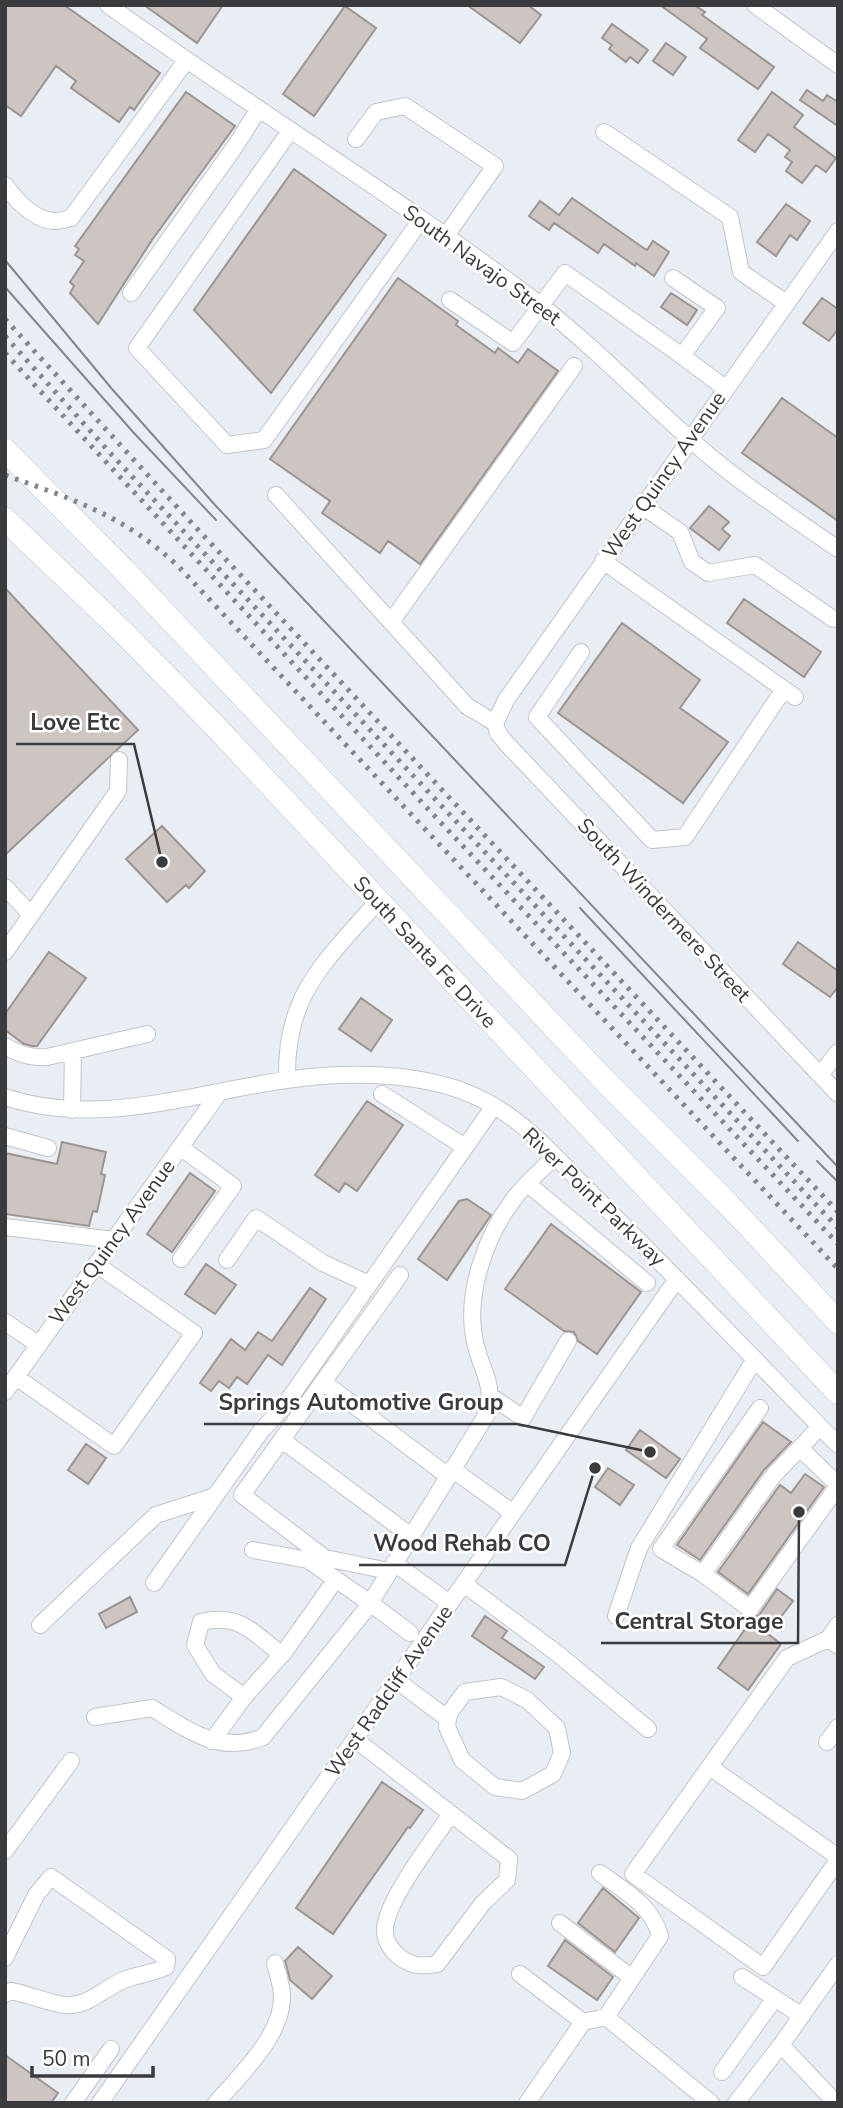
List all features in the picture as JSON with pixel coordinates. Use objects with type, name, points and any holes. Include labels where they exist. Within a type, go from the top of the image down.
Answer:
[{"type":"highway","name":"South Santa Fe Drive","points":[[5,450],[123,569],[604,1080],[727,1203],[838,1322]]},
{"type":"highway","name":"South Santa Fe Drive","points":[[5,519],[172,681],[838,1392]]},
{"type":"street","name":"South Navajo Street","points":[[108,5],[446,237],[540,305],[606,360],[736,477],[838,549]]},
{"type":"street","points":[[755,5],[838,65]]},
{"type":"street","points":[[5,186],[17,201],[33,212],[53,221],[71,218],[186,61]]},
{"type":"street","points":[[356,139],[376,112],[405,106],[495,166],[446,237]]},
{"type":"street","points":[[131,293],[258,110]]},
{"type":"street","points":[[290,131],[137,348],[228,444],[264,440],[421,220]]},
{"type":"street","points":[[604,132],[730,217],[741,272],[786,303]]},
{"type":"street","name":"West Quincy Avenue","points":[[495,723],[506,699],[838,230]]},
{"type":"street","points":[[450,300],[513,343],[565,273],[725,388]]},
{"type":"street","points":[[673,278],[717,308],[682,356]]},
{"type":"street","points":[[391,622],[573,366]]},
{"type":"street","points":[[276,495],[467,706],[495,723]]},
{"type":"street","points":[[642,506],[680,532],[692,562],[708,573],[755,565],[833,620]]},
{"type":"street","points":[[581,652],[537,717],[652,840],[685,837],[789,693],[603,561]]},
{"type":"street","name":"South Windermere Street","points":[[495,723],[498,733],[507,744],[838,1094]]},
{"type":"street","points":[[5,952],[118,791],[119,760]]},
{"type":"street","points":[[5,887],[31,915]]},
{"type":"street","points":[[287,1079],[288,1036],[302,997],[322,967],[377,902]]},
{"type":"street","points":[[5,1046],[33,1058],[147,1034]]},
{"type":"street","points":[[72,1051],[72,1110]]},
{"type":"street","points":[[820,1075],[838,1052]]},
{"type":"street","name":"River Point Parkway","points":[[5,1097],[26,1104],[100,1111],[219,1093],[287,1079],[351,1076],[417,1078],[448,1086],[494,1106],[522,1126],[677,1279],[838,1446]]},
{"type":"street","name":"West Quincy Avenue","points":[[5,1392],[219,1093]]},
{"type":"street","points":[[382,1094],[465,1147]]},
{"type":"street","points":[[154,1583],[261,1431],[284,1406],[494,1106]]},
{"type":"street","points":[[5,1136],[48,1148]]},
{"type":"street","points":[[180,1147],[233,1186],[181,1259]]},
{"type":"street","points":[[95,1717],[152,1707],[212,1741],[246,1744],[263,1737],[370,1603],[487,1414],[492,1396],[489,1381],[479,1362],[473,1334],[478,1273],[495,1228],[513,1198],[554,1157]]},
{"type":"street","points":[[528,1184],[647,1283]]},
{"type":"street","points":[[227,1260],[256,1218],[323,1263],[369,1284]]},
{"type":"street","points":[[5,1227],[114,1240]]},
{"type":"street","points":[[16,1377],[114,1446],[122,1435],[194,1333],[96,1264]]},
{"type":"street","points":[[400,1275],[242,1495],[325,1558],[392,1567],[444,1599]]},
{"type":"street","name":"West Radcliff Avenue","points":[[100,2103],[677,1279]]},
{"type":"street","points":[[5,1321],[39,1345]]},
{"type":"street","points":[[492,1396],[523,1418],[568,1341]]},
{"type":"street","points":[[616,1616],[639,1548],[755,1359]]},
{"type":"street","points":[[323,1381],[450,1472],[506,1508]]},
{"type":"street","points":[[760,1408],[661,1549],[704,1574],[750,1609],[838,1485],[800,1448]]},
{"type":"street","points":[[704,1574],[773,1476],[820,1427]]},
{"type":"street","points":[[282,1440],[411,1536]]},
{"type":"street","points":[[40,1625],[156,1515],[215,1496]]},
{"type":"street","points":[[253,1550],[308,1560],[410,1633]]},
{"type":"street","points":[[212,1741],[244,1697],[282,1655],[336,1579]]},
{"type":"street","points":[[464,1584],[558,1654],[648,1729]]},
{"type":"street","points":[[244,1697],[213,1674],[195,1645],[201,1622],[220,1618],[239,1622],[282,1655]]},
{"type":"street","points":[[710,1767],[838,1859],[763,1967],[633,1874],[787,1658],[833,1643],[838,1625]]},
{"type":"street","points":[[396,1680],[448,1720]]},
{"type":"street","points":[[501,1687],[527,1700],[557,1728],[562,1753],[553,1774],[522,1791],[495,1787],[462,1760],[447,1727],[448,1720],[450,1712],[465,1692],[501,1687]]},
{"type":"street","points":[[827,1742],[838,1727]]},
{"type":"street","points":[[355,1739],[509,1859],[507,1880],[483,1903],[437,1964],[422,1967],[406,1963],[390,1949],[384,1932],[389,1908],[451,1814]]},
{"type":"street","points":[[5,1851],[71,1761]]},
{"type":"street","points":[[527,2103],[583,2022],[606,2017],[660,1936],[656,1920],[637,1900],[600,1874]]},
{"type":"street","points":[[5,1958],[36,1895],[51,1877],[167,1959],[166,1966],[150,1974],[128,1978],[91,2000],[66,2005],[12,1991],[5,1994]]},
{"type":"street","points":[[560,1923],[632,1978]]},
{"type":"street","points":[[216,2103],[254,2060],[277,2022],[282,1996],[275,1963]]},
{"type":"street","points":[[736,2103],[836,1969]]},
{"type":"street","points":[[520,1974],[583,2022]]},
{"type":"street","points":[[742,1977],[802,2016]]},
{"type":"street","points":[[722,2072],[775,1998]]},
{"type":"street","points":[[606,2017],[711,2103]]},
{"type":"street","points":[[781,2045],[836,2103]]},
{"type":"street","points":[[73,2103],[111,2049]]},
{"type":"building","points":[[5,5],[64,5],[160,73],[134,110],[130,107],[119,122],[71,88],[76,81],[56,66],[21,116],[5,105]]},
{"type":"building","points":[[144,5],[223,5],[197,43]]},
{"type":"building","points":[[467,5],[528,5],[541,15],[520,43]]},
{"type":"building","points":[[660,5],[694,5],[705,12],[702,15],[774,67],[758,89],[700,48],[707,39]]},
{"type":"building","points":[[345,6],[376,28],[314,116],[283,94]]},
{"type":"building","points":[[612,24],[648,50],[638,63],[630,57],[626,62],[609,49],[612,45],[602,38]]},
{"type":"building","points":[[666,43],[686,57],[673,75],[653,61]]},
{"type":"building","points":[[807,90],[823,101],[827,95],[838,102],[838,126],[800,100]]},
{"type":"building","points":[[186,92],[235,126],[152,240],[98,324],[70,293],[74,286],[70,282],[84,261],[75,255],[79,249],[75,246]]},
{"type":"building","points":[[772,92],[803,115],[794,127],[836,158],[826,172],[816,165],[802,183],[786,171],[792,162],[785,157],[790,150],[768,134],[755,152],[738,140]]},
{"type":"building","points":[[294,169],[386,235],[271,393],[194,310]]},
{"type":"building","points":[[572,198],[645,249],[647,250],[653,241],[669,252],[654,276],[604,244],[598,253],[554,223],[549,230],[529,216],[540,201],[559,215]]},
{"type":"building","points":[[786,204],[810,221],[797,240],[790,235],[776,256],[757,242]]},
{"type":"building","points":[[398,278],[458,321],[456,325],[495,353],[498,348],[518,363],[528,349],[558,371],[420,564],[388,541],[380,553],[322,513],[330,501],[270,459]]},
{"type":"building","points":[[671,293],[697,310],[687,325],[661,307]]},
{"type":"building","points":[[822,298],[838,309],[838,329],[829,341],[803,323]]},
{"type":"building","points":[[782,398],[838,438],[838,521],[742,453]]},
{"type":"building","points":[[709,506],[729,522],[722,529],[730,536],[719,550],[690,528]]},
{"type":"building","points":[[5,588],[138,730],[5,855]]},
{"type":"building","points":[[744,599],[821,652],[804,677],[727,623]]},
{"type":"building","points":[[622,623],[700,680],[680,708],[728,742],[683,803],[558,713]]},
{"type":"building","points":[[162,826],[205,871],[189,888],[186,885],[167,902],[126,859]]},
{"type":"building","points":[[798,942],[838,971],[838,987],[830,997],[783,964]]},
{"type":"building","points":[[49,952],[86,978],[37,1046],[32,1046],[24,1044],[5,1030],[5,1014]]},
{"type":"building","points":[[361,998],[392,1020],[371,1051],[339,1029]]},
{"type":"building","points":[[367,1101],[403,1125],[357,1191],[345,1183],[339,1192],[315,1175]]},
{"type":"building","points":[[62,1142],[106,1152],[101,1174],[105,1175],[97,1212],[93,1211],[89,1226],[5,1214],[5,1153],[57,1164]]},
{"type":"building","points":[[190,1173],[215,1191],[172,1252],[147,1234]]},
{"type":"building","points":[[467,1199],[491,1215],[447,1280],[418,1259],[459,1201]]},
{"type":"building","points":[[551,1224],[641,1292],[597,1354],[578,1341],[574,1332],[564,1331],[505,1289]]},
{"type":"building","points":[[206,1264],[236,1285],[215,1314],[185,1294]]},
{"type":"building","points":[[310,1288],[326,1299],[282,1365],[268,1355],[247,1384],[237,1377],[229,1388],[219,1381],[211,1391],[200,1383],[231,1339],[245,1350],[258,1332],[272,1341]]},
{"type":"building","points":[[763,1422],[791,1442],[764,1470],[700,1560],[677,1545]]},
{"type":"building","points":[[640,1430],[680,1459],[666,1478],[626,1450]]},
{"type":"building","points":[[86,1444],[106,1458],[88,1484],[68,1470]]},
{"type":"building","points":[[608,1468],[634,1485],[620,1505],[595,1487]]},
{"type":"building","points":[[805,1474],[824,1487],[748,1594],[718,1572],[780,1485],[791,1493]]},
{"type":"building","points":[[777,1589],[793,1601],[768,1634],[781,1644],[748,1690],[718,1668]]},
{"type":"building","points":[[130,1597],[137,1612],[106,1628],[99,1614]]},
{"type":"building","points":[[485,1616],[507,1631],[502,1638],[544,1667],[535,1679],[472,1636]]},
{"type":"building","points":[[382,1782],[423,1810],[410,1828],[408,1827],[333,1934],[296,1908]]},
{"type":"building","points":[[603,1888],[639,1918],[615,1952],[578,1923]]},
{"type":"building","points":[[565,1940],[613,1977],[597,2000],[548,1966]]},
{"type":"building","points":[[298,1947],[332,1976],[312,1999],[290,1980],[285,1961]]},
{"type":"building","points":[[5,2055],[58,2093],[51,2103],[5,2103]]},
{"type":"tram line","points":[[5,260],[112,389],[215,505],[838,1167]]},
{"type":"tram line","points":[[5,287],[133,432],[216,520]]},
{"type":"tram line","points":[[580,908],[798,1141]]},
{"type":"tram line","points":[[817,1161],[838,1182]]},
{"type":"railway","points":[[5,319],[188,519],[838,1212]]},
{"type":"railway","points":[[5,336],[112,455],[838,1228]]},
{"type":"railway","points":[[5,353],[428,809],[838,1244]]},
{"type":"railway","points":[[5,475],[76,501],[118,522],[159,549],[179,567],[838,1269]]},
{"type":"place","name":"Love Etc","points":[[162,862]]},
{"type":"place","name":"Springs Automotive Group","points":[[650,1452]]},
{"type":"place","name":"Wood Rehab CO","points":[[595,1468]]},
{"type":"place","name":"Central Storage","points":[[799,1512]]}]
